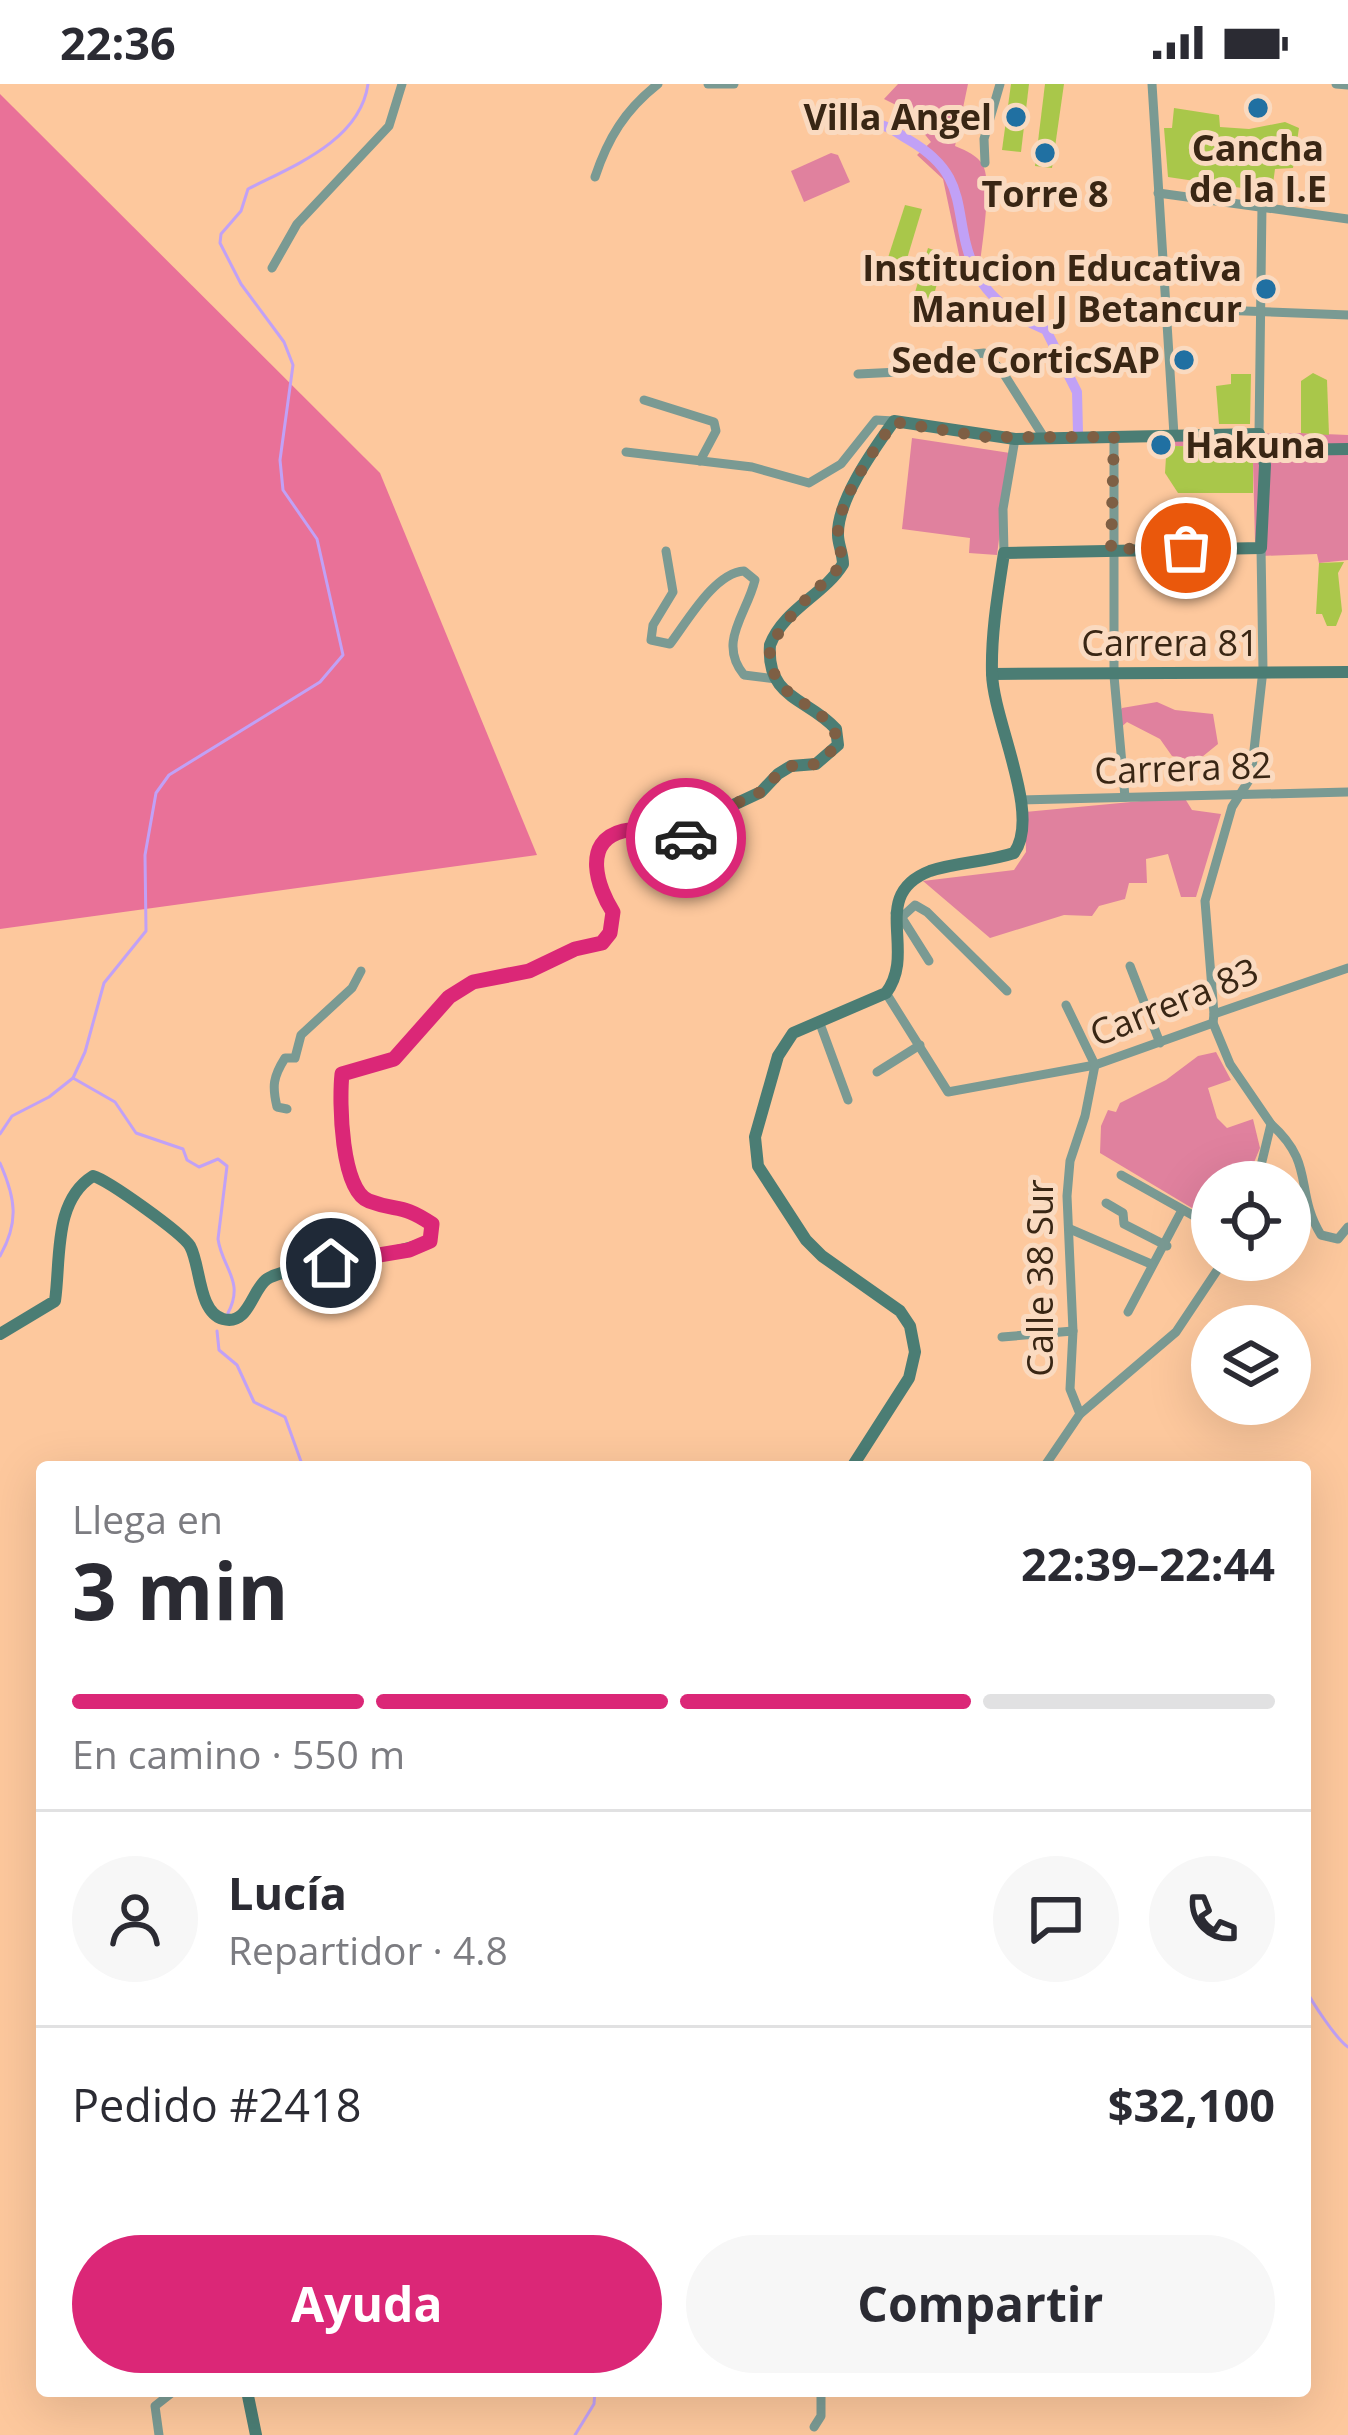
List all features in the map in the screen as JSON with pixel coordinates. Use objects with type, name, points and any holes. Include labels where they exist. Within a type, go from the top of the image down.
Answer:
[{"type":"street","points":[[272,268],[297,224],[389,126],[402,84]]},
{"type":"street","points":[[595,177],[614,130],[632,105],[658,84]]},
{"type":"street","points":[[708,84],[734,84]]},
{"type":"street","points":[[985,163],[984,139],[1000,84]]},
{"type":"street","points":[[1152,84],[1174,435]]},
{"type":"street","points":[[1336,84],[1348,86]]},
{"type":"street","points":[[1159,193],[1348,219]]},
{"type":"street","points":[[1262,205],[1263,674],[1251,777],[1239,792],[1205,901],[1214,1019],[1230,1064],[1301,1160],[1310,1211],[1324,1238],[1338,1239],[1348,1227]]},
{"type":"street","points":[[1166,308],[1348,315]]},
{"type":"street","points":[[858,374],[899,372],[965,352],[983,353],[1002,371],[1045,439]]},
{"type":"street","points":[[644,400],[714,422],[716,431],[700,461]]},
{"type":"street","points":[[626,452],[752,466],[809,483],[842,464],[876,420],[1015,439],[1174,435],[1260,438],[1282,450],[1348,449]]},
{"type":"street","points":[[0,1334],[55,1301],[62,1234],[79,1184],[93,1176],[110,1181],[189,1244],[211,1312],[221,1319],[234,1320],[247,1310],[265,1280],[295,1268],[409,1250],[430,1241],[432,1224],[406,1206],[370,1202],[356,1193],[347,1176],[342,1074],[394,1059],[449,997],[473,982],[529,971],[575,949],[602,943],[610,933],[613,912],[597,888],[594,871],[603,846],[615,834],[643,830],[681,841],[728,807],[761,792],[791,766],[816,764],[838,745],[836,729],[829,721],[795,702],[776,680],[769,652],[773,637],[843,564],[840,516],[853,486],[894,422]]},
{"type":"street","points":[[1114,437],[1114,674],[1125,797]]},
{"type":"street","points":[[856,1461],[909,1378],[914,1342],[900,1311],[813,1248],[758,1166],[755,1138],[778,1057],[793,1033],[886,993],[902,963],[897,914],[903,892],[925,873],[1014,853],[1024,838],[992,674],[1004,553],[1003,509],[1015,439]]},
{"type":"street","points":[[1264,465],[1282,450]]},
{"type":"street","points":[[1004,553],[1261,548]]},
{"type":"street","points":[[666,551],[673,592],[653,625],[651,640],[670,644],[731,572],[744,571],[755,580],[732,639],[732,655],[743,675],[776,680]]},
{"type":"street","name":"Carrera 81","points":[[992,674],[1348,672]]},
{"type":"street","name":"Carrera 82","points":[[1020,800],[1348,792]]},
{"type":"street","points":[[694,834],[688,849],[652,855],[658,862],[695,862]]},
{"type":"street","points":[[897,914],[914,905],[927,912],[1007,991]]},
{"type":"street","points":[[897,914],[929,961]]},
{"type":"street","points":[[1130,965],[1160,1042]]},
{"type":"street","name":"Carrera 83","points":[[920,1045],[948,1092],[1094,1065],[1348,968]]},
{"type":"street","points":[[287,1109],[277,1107],[271,1083],[279,1067],[286,1057],[295,1058],[301,1035],[352,988],[361,971]]},
{"type":"street","points":[[877,1072],[920,1045],[886,993]]},
{"type":"street","points":[[1066,1005],[1094,1065]]},
{"type":"street","points":[[818,1021],[848,1100]]},
{"type":"street","name":"Calle 38 Sur","points":[[1080,1414],[1070,1389],[1070,1161],[1090,1099],[1094,1065]]},
{"type":"street","points":[[1262,1161],[1271,1124]]},
{"type":"street","points":[[1121,1175],[1191,1215]]},
{"type":"street","points":[[1106,1203],[1124,1213],[1124,1224],[1167,1246]]},
{"type":"street","points":[[1128,1312],[1182,1210]]},
{"type":"street","points":[[1070,1229],[1151,1264]]},
{"type":"street","points":[[1048,1461],[1080,1414],[1176,1332],[1210,1281]]},
{"type":"street","points":[[1002,1336],[1073,1331]]},
{"type":"street","points":[[159,2435],[155,2407],[167,2397]]},
{"type":"street","points":[[248,2397],[256,2435]]},
{"type":"street","points":[[814,2428],[821,2397]]},
{"type":"shaded area","points":[[898,84],[968,84],[955,146],[977,158],[985,171],[980,262],[962,269],[943,179],[917,155],[931,142],[904,109],[884,99]]},
{"type":"shaded area","points":[[0,94],[380,473],[537,855],[0,929]]},
{"type":"shaded area","points":[[831,153],[838,155],[850,182],[804,202],[791,171]]},
{"type":"shaded area","points":[[1174,435],[1348,435],[1348,560],[1319,563],[1317,554],[1261,556],[1255,541],[1253,462],[1232,447],[1173,446]]},
{"type":"shaded area","points":[[912,438],[1010,453],[997,555],[969,553],[970,538],[902,529]]},
{"type":"shaded area","points":[[1157,702],[1175,710],[1213,714],[1218,744],[1197,761],[1172,756],[1160,739],[1127,722],[1120,728],[1117,717],[1122,708]]},
{"type":"shaded area","points":[[1184,797],[1192,810],[1221,814],[1196,897],[1181,897],[1168,854],[1146,859],[1147,883],[1129,883],[1125,899],[1099,906],[1092,916],[1064,915],[990,938],[923,881],[1014,870],[1026,852],[1025,812]]},
{"type":"shaded area","points":[[1216,1052],[1231,1080],[1208,1088],[1217,1118],[1227,1128],[1253,1119],[1260,1148],[1255,1161],[1191,1161],[1191,1207],[1100,1153],[1101,1126],[1108,1110],[1116,1112],[1120,1103],[1166,1080],[1198,1056]]},
{"type":"building","name":"Villa Angel","points":[[1011,84],[1029,84],[1021,152],[1002,150]]},
{"type":"building","points":[[1045,84],[1064,84],[1052,168],[1035,166]]},
{"type":"building","points":[[1174,108],[1219,115],[1220,127],[1249,129],[1285,122],[1299,128],[1293,168],[1275,169],[1271,199],[1241,195],[1242,188],[1168,177],[1164,128],[1172,128]]},
{"type":"building","points":[[905,205],[922,209],[903,272],[885,267]]},
{"type":"building","points":[[928,248],[945,254],[928,317],[909,313]]},
{"type":"building","points":[[1313,373],[1327,380],[1329,435],[1301,433],[1301,381]]},
{"type":"building","points":[[1231,374],[1251,374],[1250,424],[1219,424],[1216,386],[1231,384]]},
{"type":"building","points":[[1173,446],[1232,447],[1244,452],[1253,462],[1253,493],[1178,493],[1165,473]]},
{"type":"building","points":[[1344,562],[1338,573],[1342,611],[1336,626],[1327,626],[1322,614],[1316,614],[1319,563]]},
{"type":"waterway","points":[[0,1134],[12,1116],[73,1078],[104,983],[146,931],[145,855],[156,793],[169,775],[320,682],[343,655],[317,539],[283,490],[280,460],[293,365],[284,342],[241,284],[220,243],[221,234],[241,211],[248,189],[304,161],[338,136],[362,104],[368,84]]},
{"type":"waterway","points":[[876,124],[909,140],[943,169],[952,183],[968,250],[981,280],[1005,306],[1046,330],[1077,392],[1078,432]]},
{"type":"waterway","points":[[73,1078],[115,1102],[136,1133],[183,1149],[187,1160],[199,1167],[218,1159],[227,1166],[218,1239],[233,1283],[228,1313]]},
{"type":"waterway","points":[[0,1163],[13,1210],[0,1256]]},
{"type":"waterway","points":[[217,1331],[219,1350],[237,1365],[254,1402],[285,1417],[301,1461]]},
{"type":"waterway","points":[[1311,1998],[1348,2047]]},
{"type":"waterway","points":[[575,2435],[595,2397]]},
{"type":"way so far","points":[[686,838],[728,807],[761,792],[791,766],[816,764],[838,745],[836,729],[829,721],[795,702],[776,680],[770,645],[777,630],[843,564],[840,516],[853,486],[894,422],[1015,439],[1114,437],[1111,549],[1186,548]]},
{"type":"place","name":"Cancha de la I.E","points":[[1258,108]]},
{"type":"place","name":"Villa Angel","points":[[1016,117]]},
{"type":"place","name":"Torre 8","points":[[1045,153]]},
{"type":"place","name":"Institucion Educativa Manuel J Betancur","points":[[1266,289]]},
{"type":"place","name":"Sede CorticSAP","points":[[1184,360]]},
{"type":"place","name":"Hakuna","points":[[1161,445]]},
{"type":"route","points":[[331,1263],[409,1250],[430,1241],[432,1224],[406,1206],[370,1202],[356,1193],[347,1176],[342,1074],[394,1059],[449,997],[473,982],[529,971],[575,949],[602,943],[613,926],[613,912],[597,888],[594,871],[603,846],[615,834],[643,830],[681,841],[686,838]]}]
